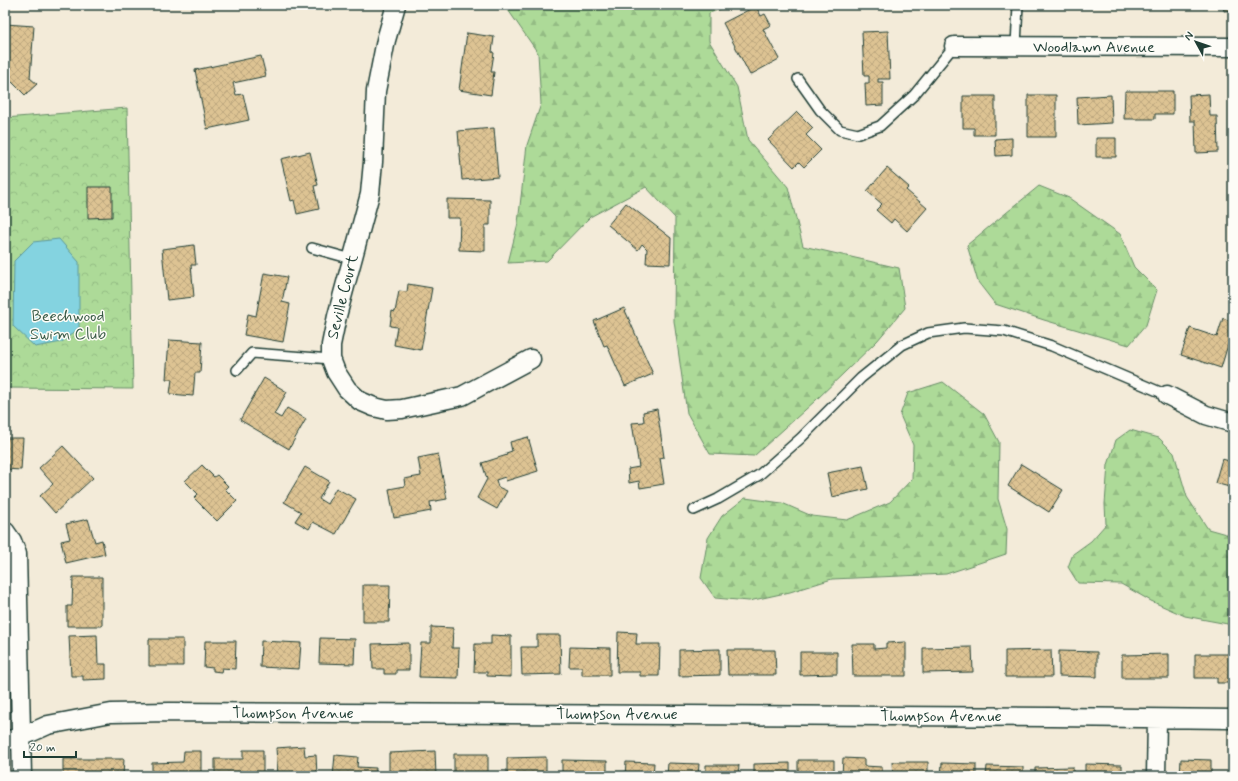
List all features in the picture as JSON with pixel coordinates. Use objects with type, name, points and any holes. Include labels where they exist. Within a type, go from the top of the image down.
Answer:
[{"type":"street","name":"Seville Court","points":[[396,5],[386,40],[376,91],[370,194],[331,345],[331,359],[336,372],[347,390],[360,400],[374,407],[387,410],[402,409],[462,396],[531,359]]},
{"type":"street","name":"Woodlawn Avenue","points":[[954,46],[1233,47]]},
{"type":"street","points":[[1167,395],[1206,415],[1233,423]]},
{"type":"street","points":[[5,531],[12,541],[17,554],[13,739],[22,776]]},
{"type":"street","name":"Thompson Avenue","points":[[13,739],[48,725],[111,713],[162,712],[1233,719]]},
{"type":"street","points":[[1156,776],[1157,719]]},
{"type":"lane","points":[[1016,46],[1018,5]]},
{"type":"lane","points":[[798,79],[820,110],[840,130],[858,134],[880,126],[914,95],[954,46]]},
{"type":"lane","points":[[312,248],[352,259]]},
{"type":"lane","points":[[694,510],[718,499],[759,475],[801,438],[861,378],[902,345],[928,333],[964,328],[1004,331],[1052,346],[1167,395]]},
{"type":"lane","points":[[237,370],[252,353],[331,359]]},
{"type":"green space","points":[[498,5],[733,5],[709,13],[709,41],[737,87],[748,140],[788,187],[803,246],[899,268],[905,308],[877,341],[815,401],[754,456],[710,454],[687,413],[674,321],[675,218],[646,187],[590,217],[547,261],[508,263],[518,223],[527,145],[541,104],[538,53],[506,7]]},
{"type":"green space","name":"Beechwood Swim Club","points":[[127,108],[133,389],[5,388],[5,118]]},
{"type":"green space","points":[[1039,186],[1069,198],[1120,234],[1134,267],[1157,290],[1146,325],[1129,345],[995,304],[978,282],[967,245]]},
{"type":"green space","points":[[943,382],[984,414],[999,442],[998,499],[1007,529],[1006,554],[946,574],[832,579],[790,592],[749,601],[715,598],[701,578],[708,538],[722,516],[745,498],[782,503],[812,516],[847,520],[890,502],[912,479],[913,445],[900,415],[908,393]]},
{"type":"green space","points":[[1130,430],[1159,438],[1174,453],[1187,497],[1208,529],[1233,536],[1233,625],[1185,616],[1151,601],[1121,584],[1078,583],[1068,567],[1073,554],[1091,541],[1106,524],[1105,504],[1108,465],[1116,440]]},
{"type":"water","points":[[59,239],[79,262],[79,328],[62,342],[35,347],[13,326],[14,261],[33,242]]},
{"type":"building","points":[[1223,5],[1233,5],[1233,10],[1224,11]]},
{"type":"building","points":[[756,6],[761,16],[765,14],[771,25],[763,29],[779,59],[750,75],[723,23]]},
{"type":"building","points":[[5,24],[34,26],[30,78],[37,84],[25,95],[11,81],[5,87]]},
{"type":"building","points":[[888,31],[890,79],[878,79],[878,82],[883,82],[883,105],[866,106],[865,83],[869,83],[869,76],[864,76],[862,32]]},
{"type":"building","points":[[467,33],[494,37],[492,52],[494,53],[491,72],[494,72],[491,95],[459,90]]},
{"type":"building","points":[[261,56],[266,76],[233,83],[236,95],[243,94],[249,120],[207,129],[195,70]]},
{"type":"building","points":[[1125,91],[1173,91],[1173,114],[1155,114],[1155,119],[1124,119]]},
{"type":"building","points":[[1209,94],[1210,116],[1217,116],[1218,152],[1196,153],[1195,121],[1190,121],[1189,95]]},
{"type":"building","points":[[1028,95],[1056,95],[1056,137],[1028,137]]},
{"type":"building","points":[[1111,95],[1112,123],[1078,125],[1077,97]]},
{"type":"building","points":[[963,96],[995,96],[995,135],[974,135],[974,128],[963,128]]},
{"type":"building","points":[[797,112],[813,128],[806,135],[821,150],[804,167],[799,162],[794,167],[768,140]]},
{"type":"building","points":[[494,128],[498,177],[462,180],[458,131]]},
{"type":"building","points":[[1012,138],[1012,155],[996,156],[995,139]]},
{"type":"building","points":[[1096,138],[1116,138],[1116,157],[1096,157]]},
{"type":"building","points":[[310,152],[318,185],[314,186],[319,209],[297,214],[294,200],[291,201],[281,159]]},
{"type":"building","points":[[887,168],[909,187],[906,190],[927,208],[907,231],[894,219],[891,223],[876,210],[882,204],[867,191]]},
{"type":"building","points":[[88,187],[112,187],[112,217],[88,218]]},
{"type":"building","points":[[447,199],[490,200],[490,225],[485,225],[485,251],[459,250],[460,218],[447,218]]},
{"type":"building","points":[[626,203],[671,238],[670,264],[646,263],[647,249],[642,244],[638,250],[608,225]]},
{"type":"building","points":[[194,245],[196,265],[191,265],[194,297],[167,300],[162,249]]},
{"type":"building","points":[[264,273],[287,277],[282,302],[290,304],[283,342],[244,335],[248,314],[256,316]]},
{"type":"building","points":[[408,284],[432,288],[421,350],[394,345],[397,327],[390,326],[392,311],[395,312],[399,291],[407,292]]},
{"type":"building","points":[[624,308],[653,374],[625,386],[607,345],[604,346],[594,321]]},
{"type":"building","points":[[1223,318],[1233,322],[1233,328],[1221,368],[1181,355],[1190,328],[1217,337]]},
{"type":"building","points":[[169,340],[202,342],[200,373],[195,373],[193,396],[170,394],[172,379],[166,379]]},
{"type":"building","points":[[1233,355],[1233,377],[1229,376]]},
{"type":"building","points":[[264,378],[287,392],[274,414],[281,418],[287,408],[306,419],[289,449],[240,420]]},
{"type":"building","points":[[657,409],[664,457],[660,458],[664,484],[640,488],[639,481],[629,483],[628,469],[639,467],[632,423],[644,422],[643,412]]},
{"type":"building","points":[[528,437],[538,471],[506,481],[505,477],[496,480],[498,487],[507,491],[497,509],[477,498],[487,479],[482,463],[507,455],[506,453],[512,451],[510,442]]},
{"type":"building","points":[[5,438],[23,438],[21,470],[5,469]]},
{"type":"building","points":[[63,446],[93,478],[55,513],[40,496],[53,484],[39,468]]},
{"type":"building","points":[[438,454],[447,499],[430,502],[431,511],[394,518],[389,489],[405,486],[404,479],[421,476],[418,458]]},
{"type":"building","points":[[1222,459],[1233,462],[1233,488],[1215,483]]},
{"type":"building","points":[[1021,464],[1063,490],[1049,512],[1008,486]]},
{"type":"building","points":[[202,465],[214,477],[217,475],[228,486],[225,489],[237,501],[217,521],[194,498],[198,494],[185,481]]},
{"type":"building","points":[[863,466],[868,489],[832,497],[827,473]]},
{"type":"building","points":[[305,467],[329,481],[319,499],[327,504],[336,488],[356,499],[336,534],[313,522],[309,529],[295,521],[301,512],[284,502]]},
{"type":"building","points":[[88,519],[95,542],[102,540],[105,554],[66,563],[61,541],[70,539],[66,524]]},
{"type":"building","points":[[73,577],[102,577],[102,626],[67,626],[67,606],[72,606]]},
{"type":"building","points":[[363,585],[390,585],[389,622],[363,622]]},
{"type":"building","points":[[431,627],[453,628],[452,648],[459,648],[458,678],[419,677],[421,643],[431,643]]},
{"type":"building","points":[[618,632],[637,633],[636,644],[660,644],[659,676],[640,676],[640,672],[617,672]]},
{"type":"building","points":[[97,635],[98,664],[106,664],[106,679],[83,680],[83,676],[71,676],[69,636]]},
{"type":"building","points":[[491,635],[511,636],[511,677],[487,676],[487,672],[474,672],[475,644],[491,644]]},
{"type":"building","points":[[537,635],[560,635],[561,674],[522,675],[521,647],[537,647]]},
{"type":"building","points":[[320,638],[355,639],[354,664],[319,663]]},
{"type":"building","points":[[149,639],[183,639],[183,666],[149,666]]},
{"type":"building","points":[[205,641],[236,641],[235,669],[222,668],[221,672],[213,671],[213,668],[204,667]]},
{"type":"building","points":[[261,641],[301,643],[299,669],[260,667]]},
{"type":"building","points":[[906,642],[906,676],[853,676],[852,644],[874,644],[874,649],[886,648],[886,643]]},
{"type":"building","points":[[409,643],[409,670],[396,670],[396,674],[384,674],[384,669],[373,669],[372,644]]},
{"type":"building","points":[[570,647],[610,648],[610,675],[582,675],[582,667],[569,667]]},
{"type":"building","points":[[972,647],[973,672],[923,673],[923,648]]},
{"type":"building","points":[[720,649],[720,675],[679,676],[679,650]]},
{"type":"building","points":[[727,650],[775,650],[776,675],[728,675]]},
{"type":"building","points":[[1051,650],[1052,677],[1005,677],[1005,651]]},
{"type":"building","points":[[1059,651],[1097,652],[1097,677],[1059,676]]},
{"type":"building","points":[[800,652],[837,652],[837,674],[800,675]]},
{"type":"building","points":[[1169,654],[1169,678],[1122,678],[1122,655]]},
{"type":"building","points":[[1195,654],[1233,654],[1232,683],[1217,683],[1217,678],[1195,678]]},
{"type":"building","points":[[304,746],[305,756],[316,755],[317,776],[278,776],[276,748]]},
{"type":"building","points":[[243,750],[263,750],[263,776],[215,776],[215,759],[243,759]]},
{"type":"building","points":[[184,751],[201,751],[201,776],[152,776],[152,763],[183,762]]},
{"type":"building","points":[[435,751],[436,776],[389,776],[389,753]]},
{"type":"building","points":[[454,754],[488,754],[488,776],[454,776]]},
{"type":"building","points":[[335,755],[358,757],[357,767],[376,768],[375,776],[333,776]]},
{"type":"building","points":[[546,757],[546,776],[507,776],[507,758]]},
{"type":"building","points":[[843,758],[864,759],[864,766],[882,767],[882,776],[842,776]]},
{"type":"building","points":[[63,759],[124,759],[123,776],[63,776]]},
{"type":"building","points":[[1181,759],[1211,760],[1211,776],[1180,776]]},
{"type":"building","points":[[562,760],[607,761],[607,776],[562,776]]},
{"type":"building","points":[[798,760],[834,760],[834,776],[798,776]]},
{"type":"building","points":[[626,762],[654,763],[653,776],[625,776]]},
{"type":"building","points":[[892,762],[928,762],[928,776],[893,776]]},
{"type":"building","points":[[668,763],[699,764],[698,776],[667,776]]},
{"type":"building","points":[[790,763],[790,776],[754,776],[754,764]]},
{"type":"building","points":[[942,763],[976,764],[976,776],[941,776]]},
{"type":"building","points":[[1085,764],[1122,765],[1122,776],[1085,776]]},
{"type":"building","points":[[706,765],[739,765],[738,776],[706,776]]},
{"type":"building","points":[[987,766],[1023,767],[1023,776],[986,776]]},
{"type":"building","points":[[1073,767],[1073,776],[1035,776],[1035,768]]}]
